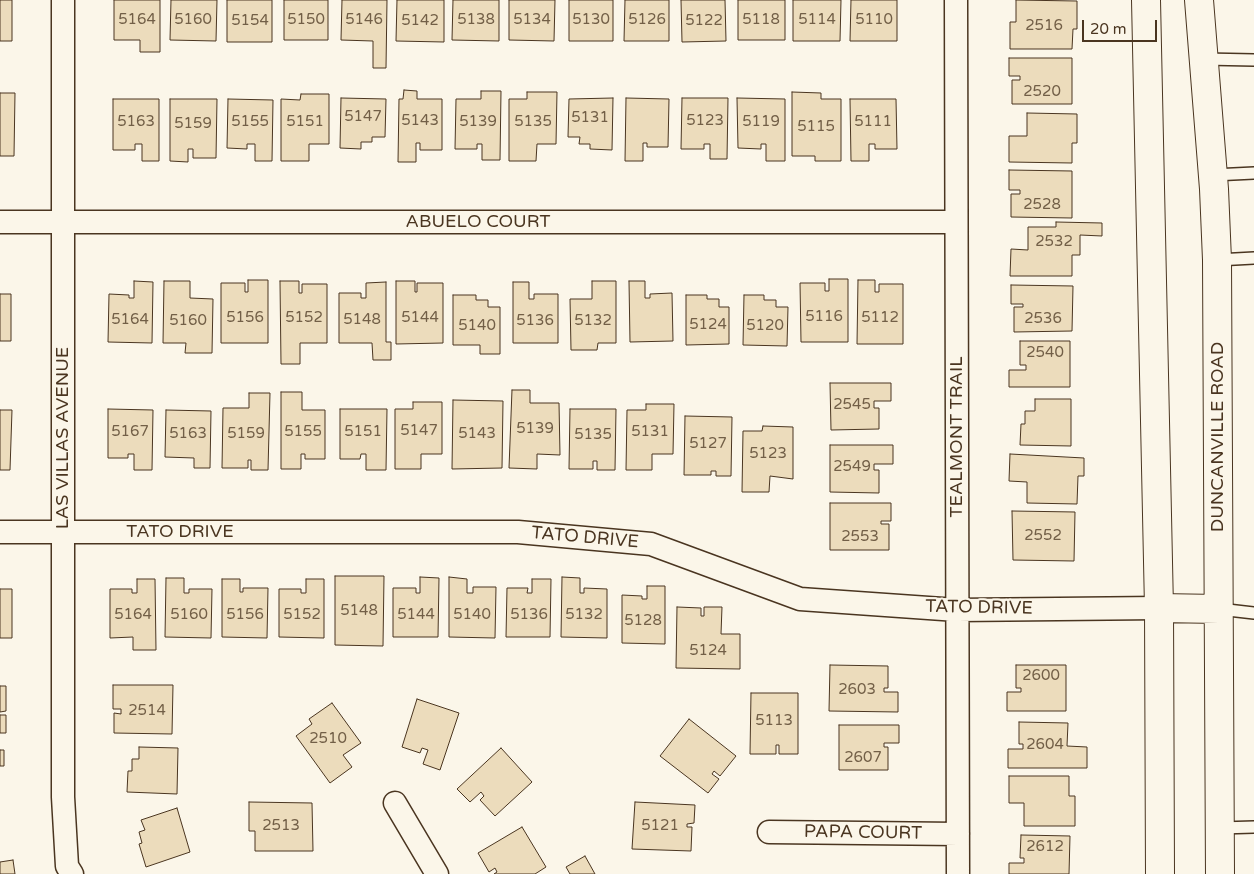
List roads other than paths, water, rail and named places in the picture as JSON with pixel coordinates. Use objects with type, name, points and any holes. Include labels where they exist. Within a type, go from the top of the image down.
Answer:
[{"type":"main road","points":[[1146,0],[1159,608],[1160,874]]},
{"type":"main road","name":"DUNCANVILLE ROAD","points":[[1200,0],[1213,175],[1217,260],[1220,874]]},
{"type":"main road","points":[[1159,608],[1219,609]]},
{"type":"street","name":"LAS VILLAS AVENUE","points":[[63,0],[63,797],[67,866],[72,874]]},
{"type":"street","name":"TEALMONT TRAIL","points":[[956,0],[958,874]]},
{"type":"street","name":"ABUELO COURT","points":[[0,222],[956,222]]},
{"type":"street","name":"TATO DRIVE","points":[[0,532],[518,532],[651,544],[800,599],[957,610],[1159,608]]},
{"type":"street","points":[[395,803],[437,874]]},
{"type":"street","name":"PAPA COURT","points":[[769,832],[958,834]]},
{"type":"lane","points":[[1204,59],[1254,60]]},
{"type":"lane","points":[[1213,175],[1254,173]]},
{"type":"lane","points":[[1217,260],[1254,258]]},
{"type":"lane","points":[[1219,609],[1254,613]]},
{"type":"lane","points":[[1220,828],[1254,827]]}]
